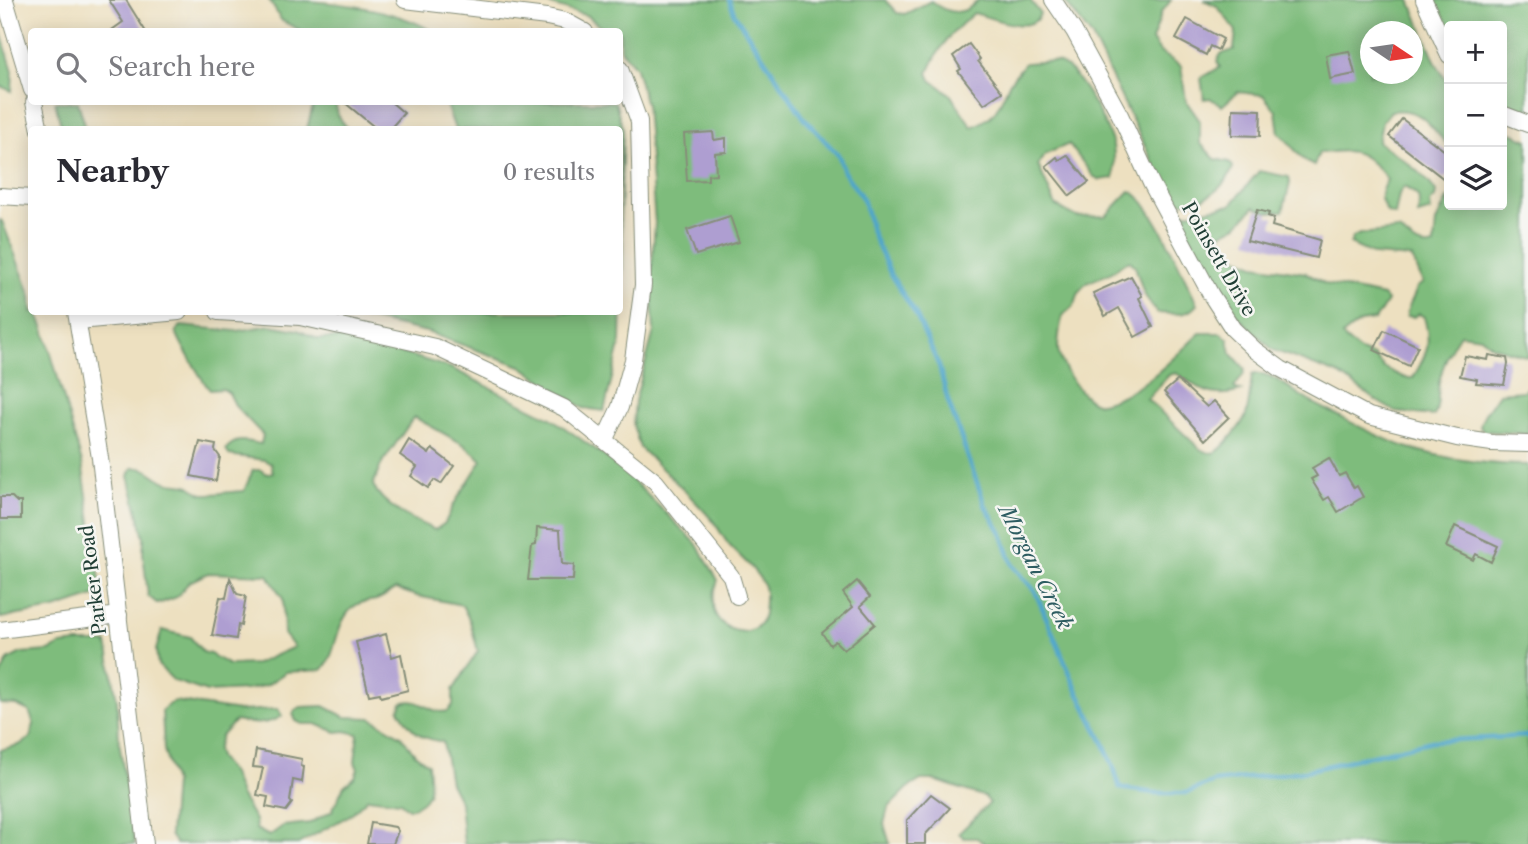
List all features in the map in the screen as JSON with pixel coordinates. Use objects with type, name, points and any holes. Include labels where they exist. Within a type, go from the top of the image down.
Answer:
[{"type":"street","points":[[5,0],[28,77]]},
{"type":"street","points":[[405,0],[547,17],[565,21],[578,28]]},
{"type":"street","name":"Poinsett Drive","points":[[1053,0],[1074,31],[1121,115],[1151,183],[1211,295],[1233,329],[1255,350],[1280,369],[1369,416],[1457,438],[1528,444]]},
{"type":"street","points":[[1424,0],[1444,44]]},
{"type":"street","points":[[605,439],[620,407],[633,360],[643,285],[639,121],[623,77]]},
{"type":"street","points":[[35,105],[39,126]]},
{"type":"street","points":[[1507,116],[1528,124]]},
{"type":"street","points":[[0,196],[28,198]]},
{"type":"street","points":[[77,316],[102,315]]},
{"type":"street","points":[[267,315],[300,317],[435,347],[564,408],[656,482],[731,576],[737,596]]},
{"type":"street","name":"Parker Road","points":[[77,316],[100,458],[145,844]]},
{"type":"street","points":[[0,630],[119,615]]},
{"type":"green space","points":[[269,0],[353,6],[395,15],[426,28],[296,28],[282,21]]},
{"type":"green space","points":[[522,0],[885,0],[897,13],[905,14],[931,1],[943,9],[955,12],[967,9],[978,0],[1030,0],[1040,13],[1036,20],[1029,24],[1011,24],[974,13],[942,47],[928,73],[931,80],[950,94],[972,127],[995,111],[1010,83],[1025,63],[1053,61],[1065,66],[1091,98],[1105,125],[1113,146],[1114,178],[1100,180],[1093,176],[1069,144],[1046,154],[1038,165],[1056,206],[1077,217],[1106,216],[1130,191],[1148,208],[1158,224],[1197,304],[1184,313],[1157,313],[1144,294],[1135,266],[1130,261],[1083,286],[1074,305],[1063,316],[1058,348],[1067,373],[1080,391],[1095,402],[1101,403],[1116,398],[1143,384],[1200,333],[1221,333],[1228,339],[1231,353],[1245,369],[1234,388],[1241,391],[1213,393],[1199,388],[1176,373],[1169,375],[1147,399],[1204,451],[1212,453],[1219,450],[1240,426],[1248,408],[1252,375],[1259,374],[1267,375],[1313,403],[1406,447],[1466,460],[1528,465],[1528,844],[985,844],[977,838],[964,838],[959,833],[990,803],[985,797],[934,780],[921,780],[908,788],[888,808],[884,824],[890,844],[464,844],[460,802],[450,783],[443,742],[417,733],[399,710],[402,703],[408,701],[442,712],[448,711],[453,705],[453,690],[478,651],[470,621],[462,605],[396,589],[379,599],[360,603],[351,609],[341,624],[330,657],[322,670],[286,672],[267,685],[246,690],[207,692],[174,681],[158,665],[156,650],[162,630],[190,637],[203,652],[229,665],[256,664],[294,647],[284,634],[283,599],[268,575],[208,573],[189,582],[177,597],[158,604],[148,596],[144,538],[129,476],[132,468],[145,469],[165,482],[190,486],[200,493],[209,494],[244,491],[253,470],[261,470],[266,474],[273,472],[271,464],[264,460],[229,455],[226,449],[234,443],[242,441],[261,444],[263,435],[236,407],[229,393],[223,389],[210,390],[176,331],[181,326],[236,331],[271,325],[298,330],[318,339],[347,338],[376,345],[451,368],[551,418],[616,464],[696,543],[718,580],[713,601],[714,612],[720,621],[736,631],[754,629],[761,623],[765,593],[759,577],[730,546],[704,510],[640,448],[633,425],[635,401],[654,331],[651,281],[655,223],[646,105],[636,68],[623,52],[623,28],[602,28],[588,16],[548,4]],"holes":[[[414,417],[463,444],[482,460],[445,523],[435,530],[391,506],[373,485],[381,465]]]},
{"type":"green space","points":[[1064,0],[1171,0],[1162,12],[1152,40],[1160,52],[1181,66],[1186,101],[1200,121],[1200,143],[1215,159],[1229,162],[1233,167],[1230,175],[1217,190],[1200,200],[1190,202],[1181,202],[1166,193],[1092,37]]},
{"type":"green space","points":[[1204,0],[1410,0],[1419,21],[1360,21],[1360,84],[1423,84],[1423,32],[1444,76],[1444,140],[1426,120],[1412,112],[1391,111],[1382,122],[1378,142],[1410,165],[1432,186],[1436,192],[1430,203],[1431,211],[1418,215],[1418,197],[1404,187],[1399,194],[1395,215],[1388,213],[1381,197],[1387,180],[1379,169],[1360,154],[1348,151],[1319,153],[1314,166],[1309,163],[1279,133],[1276,111],[1263,95],[1238,92],[1222,106],[1210,98],[1204,99],[1201,78],[1220,67],[1217,61],[1221,54],[1234,50],[1236,31],[1217,6]]},
{"type":"green space","points":[[1434,0],[1528,0],[1528,110],[1507,104],[1507,21],[1444,23]]},
{"type":"green space","points":[[0,30],[13,71],[12,91],[0,86]]},
{"type":"green space","points":[[56,105],[79,105],[85,126],[61,126]]},
{"type":"green space","points":[[313,105],[336,105],[345,126],[308,126]]},
{"type":"green space","points":[[446,105],[616,105],[622,126],[454,126]]},
{"type":"green space","points":[[1507,131],[1528,140],[1528,357],[1492,346],[1481,337],[1460,334],[1443,369],[1434,416],[1396,412],[1340,375],[1273,350],[1231,310],[1197,255],[1180,214],[1231,205],[1259,171],[1289,177],[1283,211],[1269,212],[1254,207],[1238,225],[1222,233],[1215,246],[1255,265],[1306,273],[1326,284],[1383,296],[1387,301],[1375,320],[1360,322],[1342,336],[1360,351],[1374,356],[1384,368],[1405,378],[1413,378],[1425,355],[1428,342],[1424,317],[1419,314],[1414,317],[1407,316],[1417,287],[1423,283],[1412,258],[1374,255],[1350,244],[1353,237],[1360,234],[1399,230],[1419,245],[1434,245],[1436,222],[1444,205],[1444,210],[1507,210]]},
{"type":"green space","points":[[0,220],[28,288],[28,315],[38,315],[44,329],[82,463],[101,586],[98,595],[55,609],[0,618]]},
{"type":"green space","points":[[350,315],[622,315],[621,341],[604,411],[583,408],[521,366],[427,332]]},
{"type":"green space","points":[[1528,386],[1528,434],[1485,431],[1480,427],[1499,393],[1523,391]]},
{"type":"green space","points":[[107,643],[135,844],[0,844],[0,750],[19,745],[30,738],[34,724],[29,711],[16,705],[0,704],[0,676],[8,660],[21,653],[49,651],[61,645]]},
{"type":"green space","points":[[174,701],[239,711],[278,709],[282,716],[265,723],[235,721],[221,736],[217,750],[255,820],[256,829],[269,836],[283,826],[310,823],[332,811],[344,786],[355,777],[358,769],[355,762],[358,734],[336,732],[316,724],[302,724],[296,721],[293,714],[301,707],[324,706],[345,717],[371,718],[401,736],[416,755],[428,764],[429,792],[423,801],[409,809],[400,802],[368,798],[350,815],[298,844],[176,844],[170,835],[174,783],[164,750],[162,710]]},
{"type":"building","points":[[109,0],[126,0],[144,28],[115,28],[123,22]]},
{"type":"building","points":[[1187,19],[1223,39],[1218,50],[1210,46],[1206,55],[1176,39]]},
{"type":"building","points":[[969,44],[980,59],[978,61],[1002,92],[984,104],[958,71],[961,69],[953,56]]},
{"type":"building","points":[[1349,51],[1355,74],[1330,79],[1326,55]]},
{"type":"building","points":[[348,105],[395,105],[404,113],[393,126],[373,126]]},
{"type":"building","points":[[1233,109],[1261,110],[1260,136],[1232,135]]},
{"type":"building","points":[[1402,119],[1444,150],[1444,179],[1389,136]]},
{"type":"building","points":[[713,132],[714,140],[726,138],[726,152],[715,153],[716,174],[708,175],[708,180],[687,181],[684,134]]},
{"type":"building","points":[[1067,155],[1089,182],[1070,196],[1046,166],[1057,157],[1059,160]]},
{"type":"building","points":[[1257,210],[1269,213],[1268,216],[1274,218],[1272,226],[1320,240],[1316,258],[1247,241]]},
{"type":"building","points":[[730,216],[739,242],[696,255],[687,230]]},
{"type":"building","points":[[1131,276],[1142,296],[1139,298],[1153,327],[1135,337],[1119,308],[1105,316],[1093,293]]},
{"type":"building","points":[[1384,330],[1418,346],[1409,366],[1374,350]]},
{"type":"building","points":[[1489,355],[1507,358],[1504,385],[1476,383],[1477,379],[1460,376],[1465,356],[1488,360]]},
{"type":"building","points":[[1178,380],[1207,407],[1214,401],[1229,417],[1205,440],[1164,392]]},
{"type":"building","points":[[409,440],[429,454],[432,449],[454,466],[441,484],[434,480],[428,488],[411,476],[417,467],[400,455]]},
{"type":"building","points":[[200,442],[216,445],[215,450],[220,457],[216,481],[191,476]]},
{"type":"building","points":[[1329,458],[1339,476],[1345,473],[1363,497],[1338,512],[1329,497],[1324,500],[1311,479],[1317,476],[1312,468]]},
{"type":"building","points":[[0,497],[12,497],[21,502],[21,519],[0,519]]},
{"type":"building","points":[[1455,526],[1498,546],[1491,562],[1476,554],[1473,560],[1446,547]]},
{"type":"building","points":[[537,528],[560,530],[562,564],[574,565],[573,580],[528,580]]},
{"type":"building","points":[[230,578],[237,594],[246,596],[236,639],[212,635],[220,597],[226,598]]},
{"type":"building","points":[[857,581],[870,597],[860,606],[875,624],[844,650],[835,641],[830,645],[822,633],[853,607],[843,593]]},
{"type":"building","points":[[386,634],[392,657],[401,654],[408,690],[381,697],[380,693],[369,695],[356,642]]},
{"type":"building","points":[[256,750],[302,759],[302,782],[293,780],[292,803],[286,811],[266,807],[268,797],[257,795],[263,768],[253,767]]},
{"type":"building","points":[[931,794],[950,808],[925,835],[925,844],[907,844],[907,820]]},
{"type":"building","points":[[371,823],[395,827],[398,831],[393,844],[367,844]]},
{"type":"waterway","name":"Morgan Creek","points":[[729,0],[735,15],[804,118],[839,156],[844,172],[863,199],[873,235],[892,277],[915,313],[939,366],[948,401],[985,505],[1001,532],[1013,566],[1035,591],[1076,688],[1104,744],[1120,788],[1154,793],[1186,793],[1214,782],[1305,771],[1432,741],[1528,736]]}]
